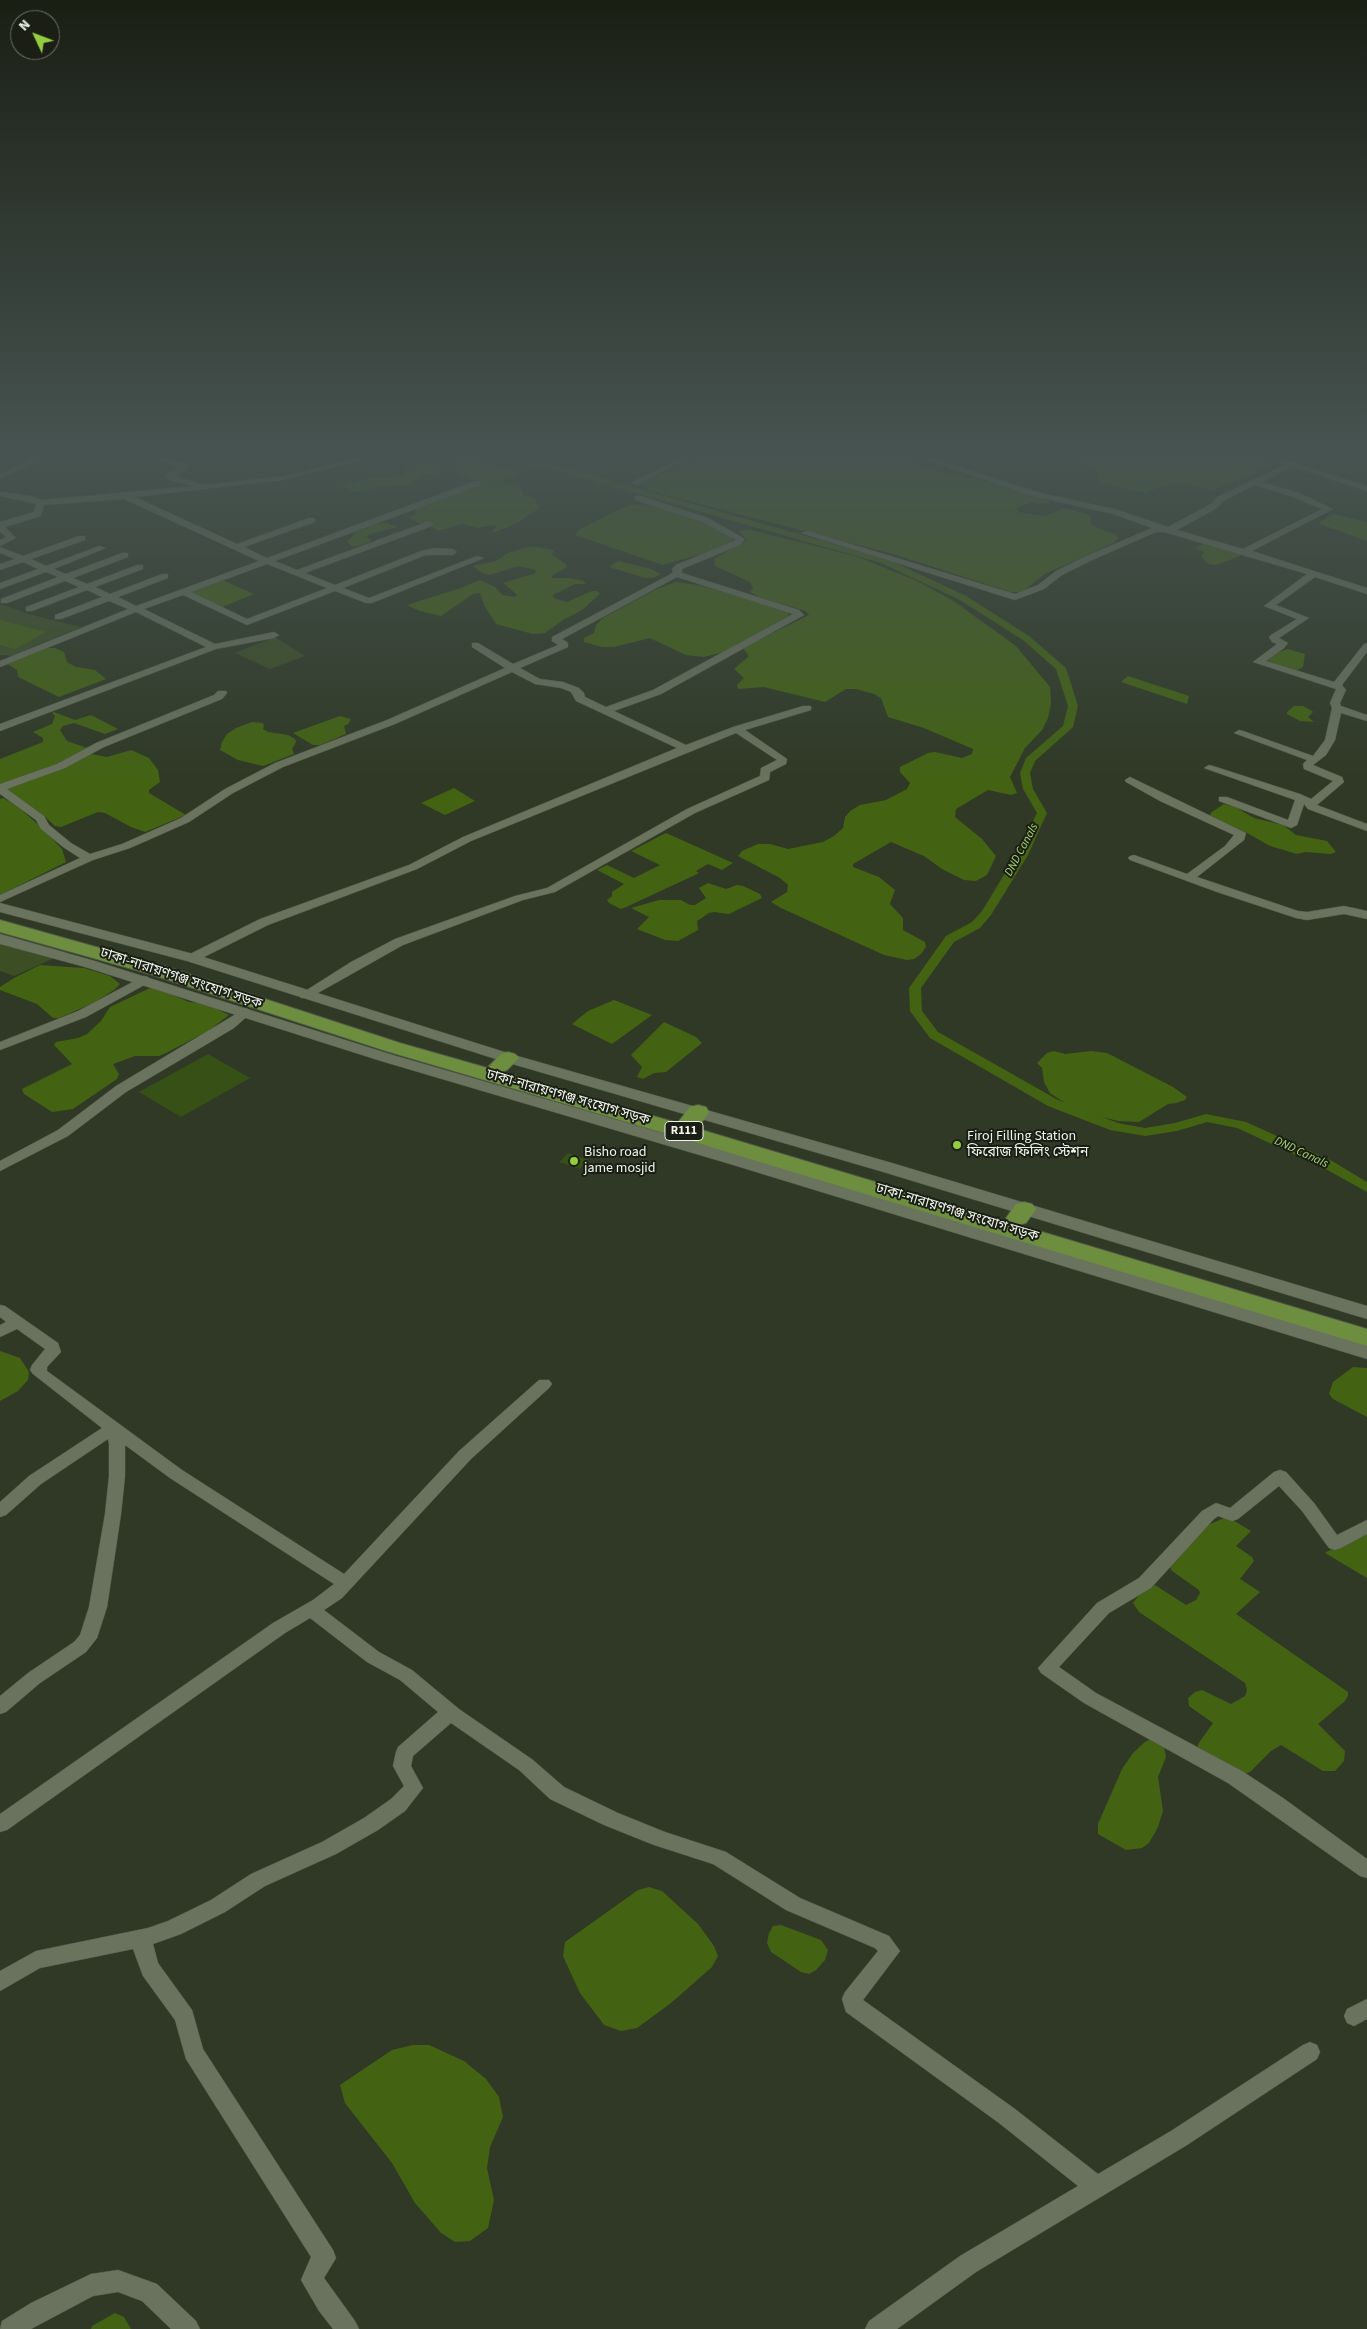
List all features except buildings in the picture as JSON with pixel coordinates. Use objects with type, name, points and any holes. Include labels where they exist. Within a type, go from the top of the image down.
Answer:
[{"type":"main road","name":"ঢাকা-নারায়ণগঞ্জ সংযোগ সড়ক","points":[[0,916],[150,958],[296,1003],[426,1047],[504,1062],[563,1082],[694,1116],[1020,1226],[1367,1338]]},
{"type":"main road","name":"ঢাকা-নারায়ণগঞ্জ সংযোগ সড়ক","points":[[0,926],[105,954],[609,1116],[740,1155],[1020,1226],[1367,1324]]},
{"type":"street","points":[[44,568],[214,647]]},
{"type":"street","points":[[0,586],[50,568]]},
{"type":"street","points":[[4,601],[93,568]]},
{"type":"street","points":[[29,609],[138,568]]},
{"type":"street","points":[[0,664],[182,591],[248,568]]},
{"type":"street","points":[[285,568],[369,601],[455,568]]},
{"type":"street","points":[[297,572],[309,568]]},
{"type":"street","points":[[182,591],[247,622],[386,568]]},
{"type":"street","points":[[676,574],[678,568]]},
{"type":"street","points":[[919,568],[1015,597],[1041,587],[1059,573],[1070,568]]},
{"type":"street","points":[[1297,568],[1367,591]]},
{"type":"street","points":[[1312,804],[1339,782],[1338,779],[1308,767],[1308,764],[1322,753],[1330,740],[1337,708],[1335,703],[1341,690],[1336,686],[1258,662],[1283,643],[1274,640],[1274,637],[1304,618],[1268,606],[1314,573]]},
{"type":"street","points":[[0,899],[89,858],[126,846],[185,820],[229,791],[273,768],[391,722],[564,646],[555,639],[676,574],[796,612],[800,615],[757,636],[658,692],[606,711]]},
{"type":"street","points":[[58,617],[165,576]]},
{"type":"street","points":[[0,728],[214,647],[274,635]]},
{"type":"street","points":[[475,645],[538,682],[563,685],[575,690],[579,693],[580,699],[686,749]]},
{"type":"street","points":[[1336,686],[1367,646]]},
{"type":"street","points":[[2,792],[61,766],[100,745],[206,702],[222,693]]},
{"type":"street","points":[[192,958],[264,922],[413,867],[482,832],[686,749],[737,729],[807,708]]},
{"type":"street","points":[[1337,708],[1367,718]]},
{"type":"street","points":[[305,995],[355,965],[400,942],[519,898],[550,890],[691,811],[765,778],[765,770],[782,762],[782,759],[737,729]]},
{"type":"street","points":[[1239,733],[1315,760]]},
{"type":"street","points":[[1209,768],[1301,799],[1312,804],[1312,807],[1365,826]]},
{"type":"street","points":[[1130,780],[1164,799],[1240,833],[1240,838],[1229,848],[1188,878]]},
{"type":"street","points":[[2,792],[40,818],[44,827],[60,840],[89,858]]},
{"type":"street","points":[[1223,799],[1291,824],[1301,799]]},
{"type":"street","points":[[1134,858],[1296,914],[1307,916],[1344,910],[1367,915]]},
{"type":"street","points":[[0,907],[192,958],[504,1062]]},
{"type":"street","points":[[0,939],[144,980],[387,1058],[609,1116]]},
{"type":"street","points":[[0,1046],[82,1014],[144,980]]},
{"type":"street","points":[[0,1167],[63,1133],[121,1089],[211,1036],[246,1012]]},
{"type":"street","points":[[1020,1226],[1367,1313]]},
{"type":"street","points":[[1020,1226],[1367,1352]]},
{"type":"street","points":[[0,1310],[53,1347],[53,1352],[40,1365],[38,1370],[42,1376],[176,1474],[345,1583]]},
{"type":"street","points":[[0,1332],[17,1322]]},
{"type":"street","points":[[0,1824],[279,1628],[336,1593],[466,1455],[544,1384]]},
{"type":"street","points":[[0,1511],[35,1480],[113,1428]]},
{"type":"street","points":[[0,1707],[34,1678],[80,1647],[88,1638],[98,1607],[108,1552],[117,1476],[117,1444],[113,1428]]},
{"type":"street","points":[[1367,1526],[1335,1544],[1308,1507],[1280,1476],[1232,1515],[1216,1509],[1208,1515],[1145,1583],[1103,1608],[1047,1668],[1090,1698],[1235,1777],[1276,1804],[1367,1870]]},
{"type":"street","points":[[311,1610],[373,1657],[406,1675],[451,1712],[526,1765],[557,1793],[611,1819],[661,1839],[719,1858],[793,1904],[882,1942],[890,1951],[852,2000],[853,2005],[1007,2116],[1098,2188]]},
{"type":"street","points":[[0,1982],[36,1960],[142,1938],[174,1928],[218,1906],[258,1880],[330,1848],[385,1815],[398,1805],[414,1788],[402,1766],[405,1752],[451,1712]]},
{"type":"street","points":[[142,1938],[142,1951],[150,1969],[186,2016],[193,2052],[325,2258],[315,2271],[312,2280],[326,2303],[347,2329]]},
{"type":"street","points":[[877,2329],[968,2264],[1179,2138],[1310,2052]]},
{"type":"street","points":[[10,2329],[39,2311],[91,2284],[118,2281],[149,2292],[188,2329]]},
{"type":"shaded area","points":[[475,568],[513,568],[490,575],[482,573]]},
{"type":"shaded area","points":[[525,568],[566,568],[552,576],[552,578],[570,578],[583,581],[586,584],[575,584],[553,595],[554,598],[567,602],[592,591],[597,591],[600,594],[582,610],[563,620],[545,633],[533,634],[496,624],[484,605],[480,593],[473,594],[441,616],[420,611],[407,605],[480,580],[495,587],[502,595],[514,597],[517,595],[503,583],[533,574],[536,572]]},
{"type":"shaded area","points":[[611,568],[646,568],[661,574],[653,578],[645,578]]},
{"type":"shaded area","points":[[719,568],[884,568],[917,581],[952,600],[1016,646],[1050,687],[1051,704],[1048,718],[1042,730],[1025,748],[1010,777],[1017,793],[1011,795],[988,790],[956,809],[955,817],[982,839],[996,856],[987,875],[976,881],[964,880],[942,869],[924,856],[891,842],[853,864],[853,867],[879,877],[895,890],[890,904],[903,918],[903,930],[925,942],[926,947],[914,959],[907,960],[884,955],[781,908],[771,902],[787,892],[788,885],[780,878],[738,856],[742,851],[758,844],[770,844],[788,849],[823,842],[843,828],[845,817],[850,811],[860,805],[886,800],[907,789],[910,783],[900,772],[900,767],[928,753],[935,752],[962,758],[972,754],[973,749],[924,728],[888,717],[881,698],[856,689],[846,689],[825,702],[764,687],[738,689],[737,685],[744,678],[734,669],[749,656],[743,648],[809,615],[806,611],[762,598],[750,592],[753,588],[750,582]]},
{"type":"shaded area","points":[[936,568],[1059,568],[1045,574],[1022,592],[1011,592]]},
{"type":"shaded area","points":[[222,580],[254,594],[222,607],[189,593]]},
{"type":"shaded area","points":[[676,582],[698,585],[749,599],[788,613],[789,616],[723,652],[704,657],[686,655],[650,638],[614,647],[602,647],[584,642],[584,638],[594,633],[596,625],[603,618],[655,590]]},
{"type":"shaded area","points":[[0,604],[36,616],[81,627],[27,649],[19,656],[0,655]]},
{"type":"shaded area","points":[[0,620],[46,632],[15,649],[0,645]]},
{"type":"shaded area","points":[[275,637],[305,656],[270,669],[235,653]]},
{"type":"shaded area","points":[[46,648],[55,648],[64,652],[67,662],[76,667],[95,670],[106,679],[59,697],[18,677],[17,670],[6,663]]},
{"type":"shaded area","points":[[1288,649],[1305,654],[1303,667],[1296,671],[1268,661],[1274,654]]},
{"type":"shaded area","points":[[1128,676],[1189,696],[1187,704],[1121,682]]},
{"type":"shaded area","points":[[1294,706],[1303,706],[1312,711],[1308,717],[1314,722],[1300,721],[1287,714]]},
{"type":"shaded area","points":[[54,712],[75,720],[91,715],[118,729],[105,734],[74,723],[63,726],[60,730],[67,741],[87,748],[59,765],[0,786],[0,759],[43,742],[43,738],[33,732],[52,724],[55,716],[52,713]]},
{"type":"shaded area","points":[[340,716],[351,719],[344,726],[346,734],[320,745],[313,745],[293,733]]},
{"type":"shaded area","points":[[252,722],[262,723],[264,725],[263,729],[268,732],[288,735],[295,739],[296,742],[292,749],[294,754],[263,766],[238,760],[220,750],[227,734],[236,728]]},
{"type":"shaded area","points":[[131,750],[149,758],[158,770],[160,782],[149,790],[149,793],[186,815],[145,832],[105,813],[98,812],[61,827],[55,826],[5,788],[91,754],[107,757]]},
{"type":"shaded area","points":[[454,788],[475,801],[445,815],[421,803]]},
{"type":"shaded area","points":[[3,798],[17,806],[41,827],[62,849],[66,862],[0,895],[0,799]]},
{"type":"shaded area","points":[[1224,804],[1235,807],[1254,818],[1283,825],[1296,835],[1327,841],[1336,852],[1331,854],[1305,852],[1297,854],[1270,846],[1247,833],[1212,818],[1210,815],[1212,812]]},
{"type":"shaded area","points":[[666,833],[733,863],[722,870],[708,864],[696,871],[699,873],[621,909],[609,903],[607,900],[612,896],[612,892],[624,884],[597,870],[607,865],[634,878],[660,865],[631,851]]},
{"type":"shaded area","points":[[708,883],[726,889],[737,885],[743,886],[760,894],[762,898],[729,914],[709,913],[697,921],[698,930],[678,941],[665,940],[637,929],[649,917],[631,908],[659,900],[681,900],[690,905],[695,905],[706,898],[699,888]]},
{"type":"shaded area","points":[[0,933],[68,952],[14,976],[0,971]]},
{"type":"shaded area","points":[[40,965],[84,968],[110,976],[120,984],[93,1003],[59,1018],[53,1018],[37,1004],[0,990],[0,987],[14,978]]},
{"type":"shaded area","points":[[150,988],[156,988],[189,1002],[205,1003],[229,1015],[208,1031],[159,1056],[135,1056],[113,1064],[119,1074],[117,1079],[73,1109],[52,1112],[24,1094],[22,1089],[72,1064],[54,1045],[56,1042],[78,1038],[87,1034],[101,1021],[110,1007]]},
{"type":"shaded area","points":[[614,1000],[652,1015],[612,1044],[572,1024],[588,1011]]},
{"type":"shaded area","points":[[664,1022],[696,1037],[702,1043],[666,1072],[654,1073],[643,1079],[637,1077],[642,1067],[631,1055]]},
{"type":"shaded area","points":[[1054,1051],[1065,1054],[1091,1051],[1107,1053],[1173,1087],[1187,1097],[1185,1100],[1168,1104],[1139,1122],[1118,1121],[1094,1115],[1071,1107],[1050,1093],[1044,1082],[1042,1068],[1037,1063],[1047,1053]]},
{"type":"shaded area","points":[[0,1351],[20,1358],[29,1372],[28,1380],[18,1391],[0,1401]]},
{"type":"shaded area","points":[[1353,1367],[1367,1368],[1367,1417],[1333,1399],[1329,1394],[1333,1382]]},
{"type":"shaded area","points":[[1224,1518],[1231,1519],[1251,1531],[1236,1546],[1252,1557],[1254,1561],[1240,1579],[1260,1592],[1236,1614],[1348,1692],[1345,1701],[1318,1724],[1345,1751],[1344,1761],[1335,1771],[1323,1771],[1281,1745],[1271,1751],[1250,1772],[1244,1774],[1198,1748],[1198,1744],[1213,1723],[1189,1706],[1188,1698],[1195,1692],[1202,1690],[1231,1704],[1245,1696],[1247,1690],[1245,1683],[1139,1612],[1133,1603],[1139,1595],[1155,1585],[1186,1605],[1196,1600],[1200,1593],[1199,1590],[1172,1571],[1169,1565],[1206,1526]]},
{"type":"shaded area","points":[[1367,1529],[1367,1578],[1325,1553]]},
{"type":"shaded area","points":[[1151,1739],[1164,1747],[1166,1757],[1158,1777],[1163,1811],[1158,1827],[1149,1843],[1142,1848],[1126,1850],[1098,1834],[1098,1824],[1122,1769],[1133,1753]]},
{"type":"shaded area","points":[[649,1887],[662,1891],[698,1924],[714,1946],[718,1956],[712,1967],[671,2003],[637,2028],[621,2031],[604,2025],[580,1993],[563,1956],[565,1942],[638,1890]]},
{"type":"shaded area","points":[[781,1925],[821,1940],[828,1950],[825,1960],[816,1970],[809,1974],[801,1972],[771,1952],[767,1943],[769,1933],[773,1926]]},
{"type":"shaded area","points":[[413,2045],[429,2045],[464,2061],[486,2079],[499,2097],[503,2117],[490,2147],[487,2168],[494,2200],[488,2228],[470,2241],[455,2242],[441,2233],[415,2203],[392,2163],[345,2103],[340,2085],[392,2050]]},
{"type":"shaded area","points":[[115,2313],[124,2317],[131,2329],[91,2329],[92,2326]]},
{"type":"waterway","name":"DND Canals","points":[[898,568],[963,598],[1026,638],[1061,668],[1073,706],[1068,727],[1030,760],[1025,773],[1028,789],[1042,813],[1022,855],[987,913],[976,925],[950,939],[915,988],[916,1011],[934,1035],[1053,1103],[1115,1127],[1145,1132],[1177,1127],[1206,1118],[1241,1125],[1327,1164],[1367,1188]]},
{"type":"place","name":"Firoj Filling Station ফিরোজ ফিলিং স্টেশন","points":[[957,1145]]},
{"type":"place","name":"Bisho road jame mosjid","points":[[574,1161]]}]
